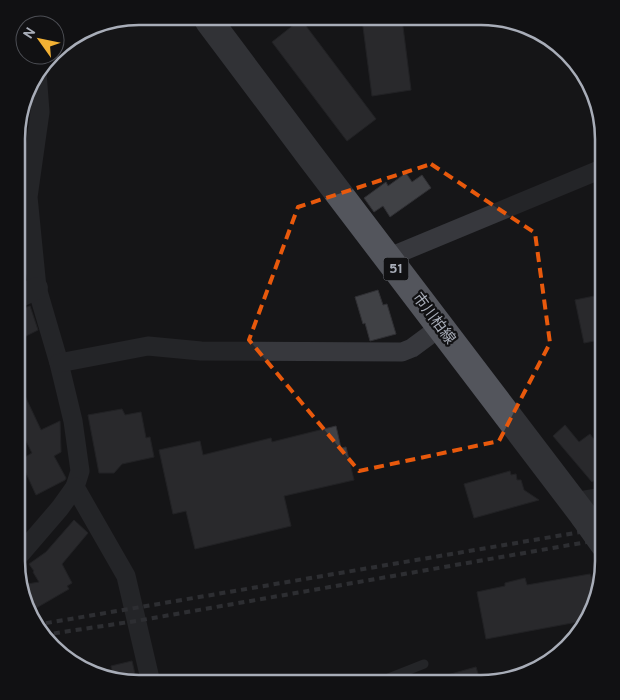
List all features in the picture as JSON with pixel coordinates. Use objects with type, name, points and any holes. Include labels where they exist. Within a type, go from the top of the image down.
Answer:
[{"type":"main road","name":"市川柏線","points":[[213,25],[311,158],[595,532]]},
{"type":"street","points":[[25,548],[60,508],[75,487],[80,471],[73,421],[60,363],[27,293],[28,198],[40,112],[38,86]]},
{"type":"street","points":[[388,258],[595,172]]},
{"type":"street","points":[[60,363],[148,346],[201,351],[402,352],[412,348],[440,328]]},
{"type":"street","points":[[75,487],[126,576],[149,675]]},
{"type":"street","points":[[578,509],[595,501]]},
{"type":"lane","points":[[398,675],[424,664]]},
{"type":"highlighted area","points":[[431,164],[535,233],[550,343],[499,441],[359,471],[249,340],[298,207]]},
{"type":"building","points":[[294,25],[305,25],[376,119],[347,141],[272,42]]},
{"type":"building","points":[[363,25],[403,25],[411,90],[372,96]]},
{"type":"building","points":[[406,173],[412,182],[422,175],[431,188],[390,217],[383,206],[374,212],[364,198],[386,182],[388,186]]},
{"type":"building","points":[[378,290],[383,305],[387,304],[396,334],[370,341],[355,297]]},
{"type":"building","points":[[595,296],[595,341],[584,343],[575,300]]},
{"type":"building","points":[[30,306],[38,330],[25,336],[25,308]]},
{"type":"building","points":[[25,396],[41,430],[60,421],[61,452],[54,456],[66,478],[65,480],[36,495],[25,471],[25,457],[32,453],[25,439]]},
{"type":"building","points":[[122,409],[125,415],[141,412],[146,438],[150,437],[154,457],[122,464],[114,473],[99,473],[88,415]]},
{"type":"building","points":[[565,425],[579,442],[590,434],[595,441],[595,480],[592,482],[553,436]]},
{"type":"building","points":[[336,426],[341,448],[346,447],[354,480],[284,496],[291,526],[195,549],[186,511],[173,514],[159,450],[200,441],[203,455],[271,438],[272,442]]},
{"type":"building","points":[[510,471],[511,475],[516,474],[517,480],[521,480],[524,490],[539,500],[474,518],[464,484]]},
{"type":"building","points":[[74,520],[88,533],[62,564],[72,583],[67,586],[69,589],[36,608],[27,584],[39,582],[29,564],[46,552]]},
{"type":"building","points":[[590,574],[594,579],[586,605],[577,622],[486,639],[477,592],[505,586],[505,583],[525,578],[527,585]]},
{"type":"building","points":[[132,661],[135,675],[112,672],[111,666]]},
{"type":"building","points":[[476,667],[478,675],[447,675]]},
{"type":"railway","points":[[44,624],[595,530]]},
{"type":"railway","points":[[51,634],[136,621],[595,541]]}]
